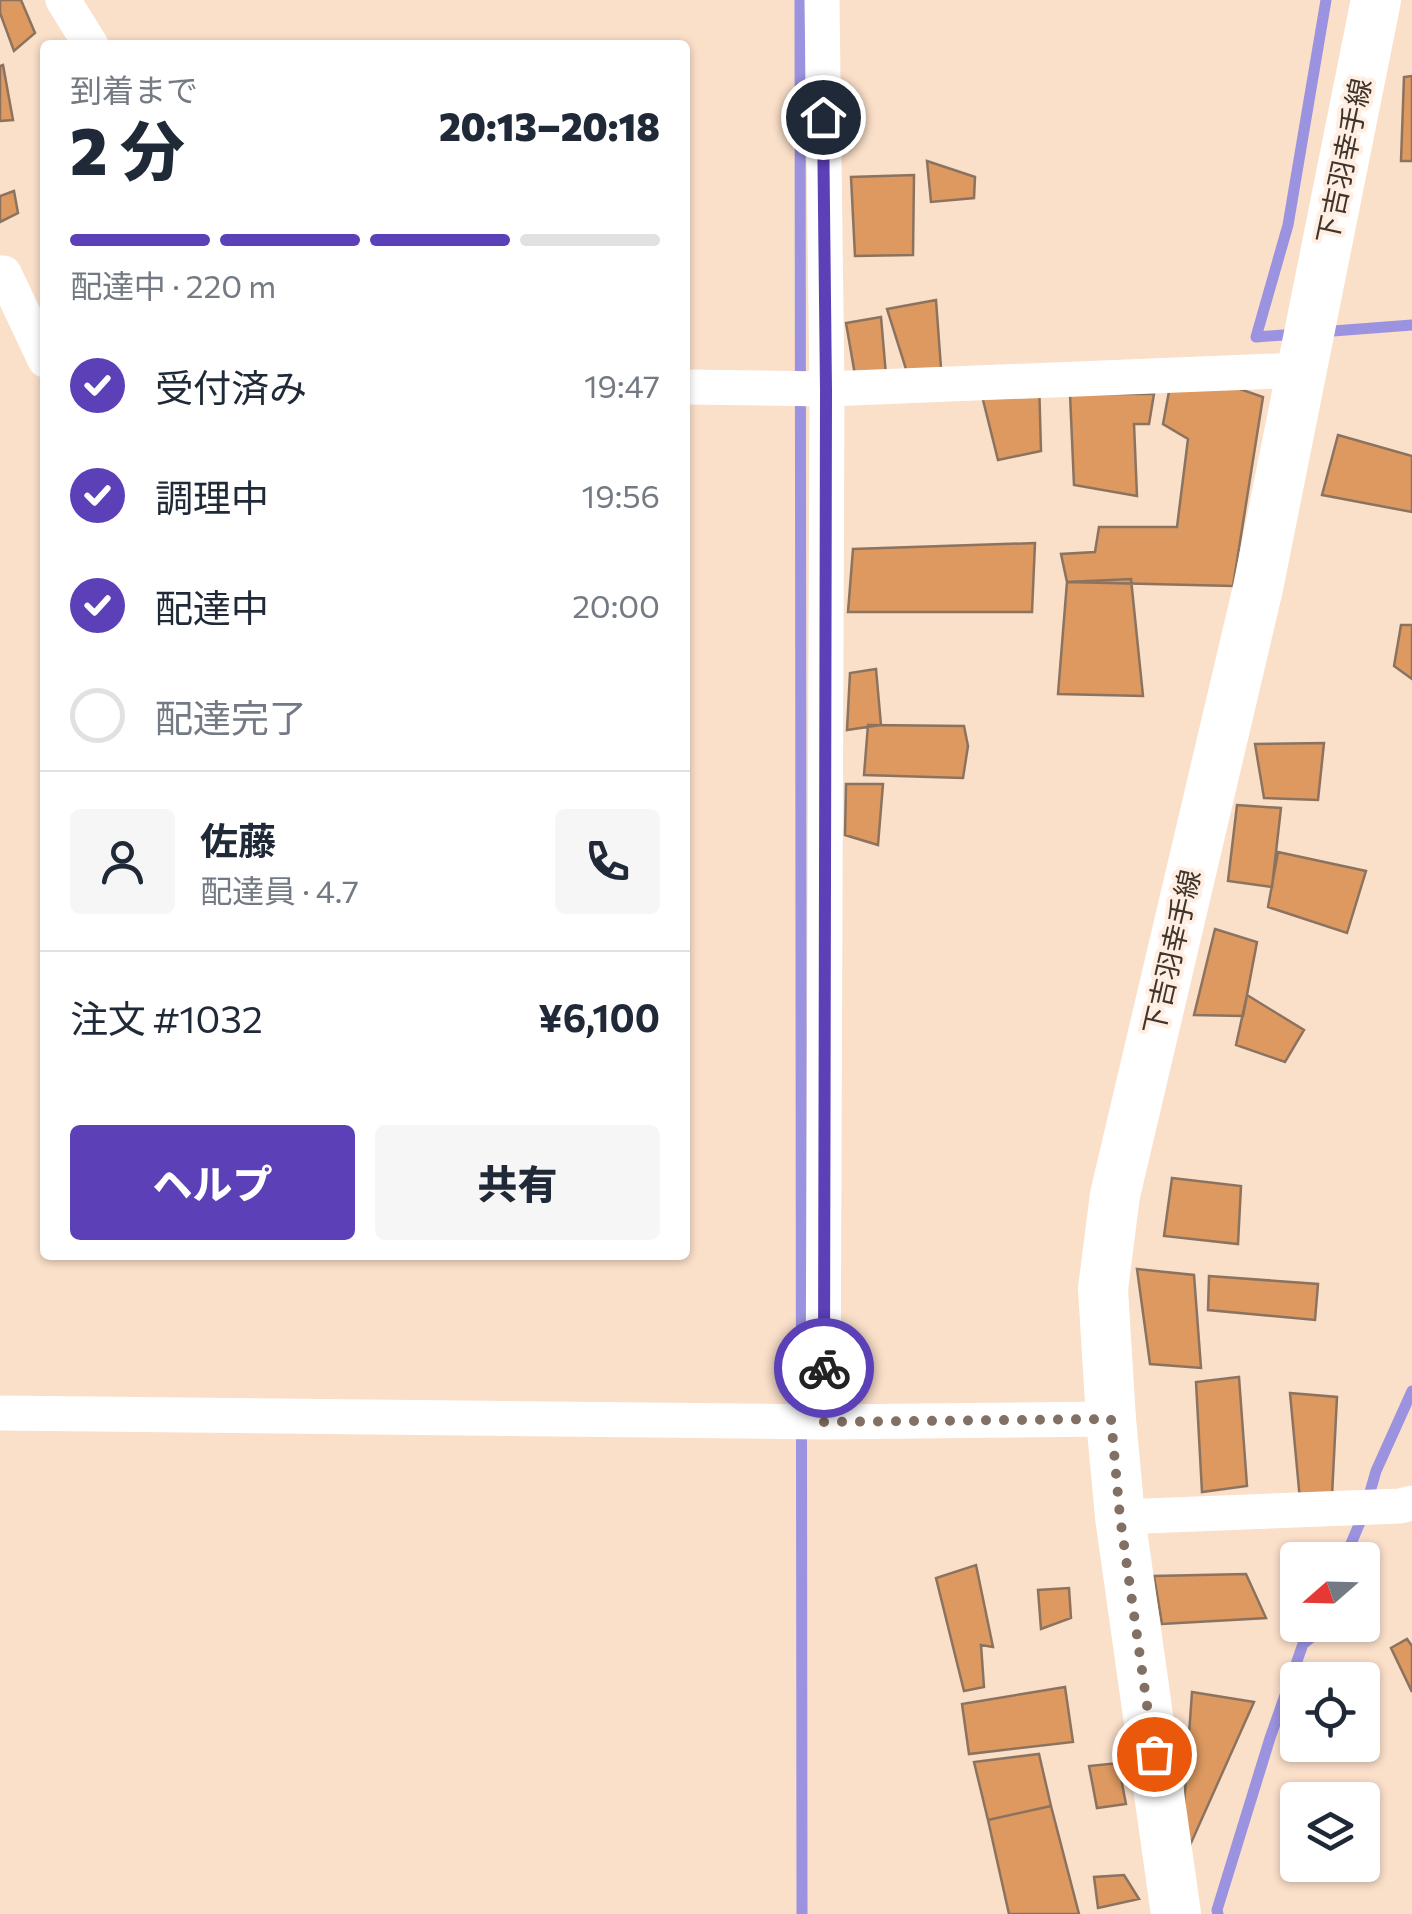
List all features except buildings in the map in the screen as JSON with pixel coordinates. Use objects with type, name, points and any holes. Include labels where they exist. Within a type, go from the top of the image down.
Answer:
[{"type":"main road","name":"下吉羽幸手線","points":[[1176,1914],[1120,1517],[1102,1289],[1114,1195],[1258,588],[1376,0]]},
{"type":"street","points":[[63,0],[88,40]]},
{"type":"street","points":[[822,0],[826,390],[824,1422]]},
{"type":"street","points":[[0,273],[4,273],[40,349]]},
{"type":"street","points":[[690,387],[826,390],[1300,370]]},
{"type":"street","points":[[0,1414],[824,1422],[1111,1419]]},
{"type":"street","points":[[1120,1517],[1412,1504]]},
{"type":"waterway","points":[[800,0],[802,1914]]},
{"type":"waterway","points":[[1297,334],[1256,337],[1288,225],[1326,0]]},
{"type":"waterway","points":[[1320,332],[1412,325]]},
{"type":"waterway","points":[[1352,1542],[1376,1471],[1412,1391]]},
{"type":"waterway","points":[[1218,1914],[1270,1738],[1306,1642]]},
{"type":"way so far","points":[[824,1368],[824,1422],[1111,1419],[1120,1517],[1154,1754]]},
{"type":"route","points":[[823,117],[824,1368]]}]
